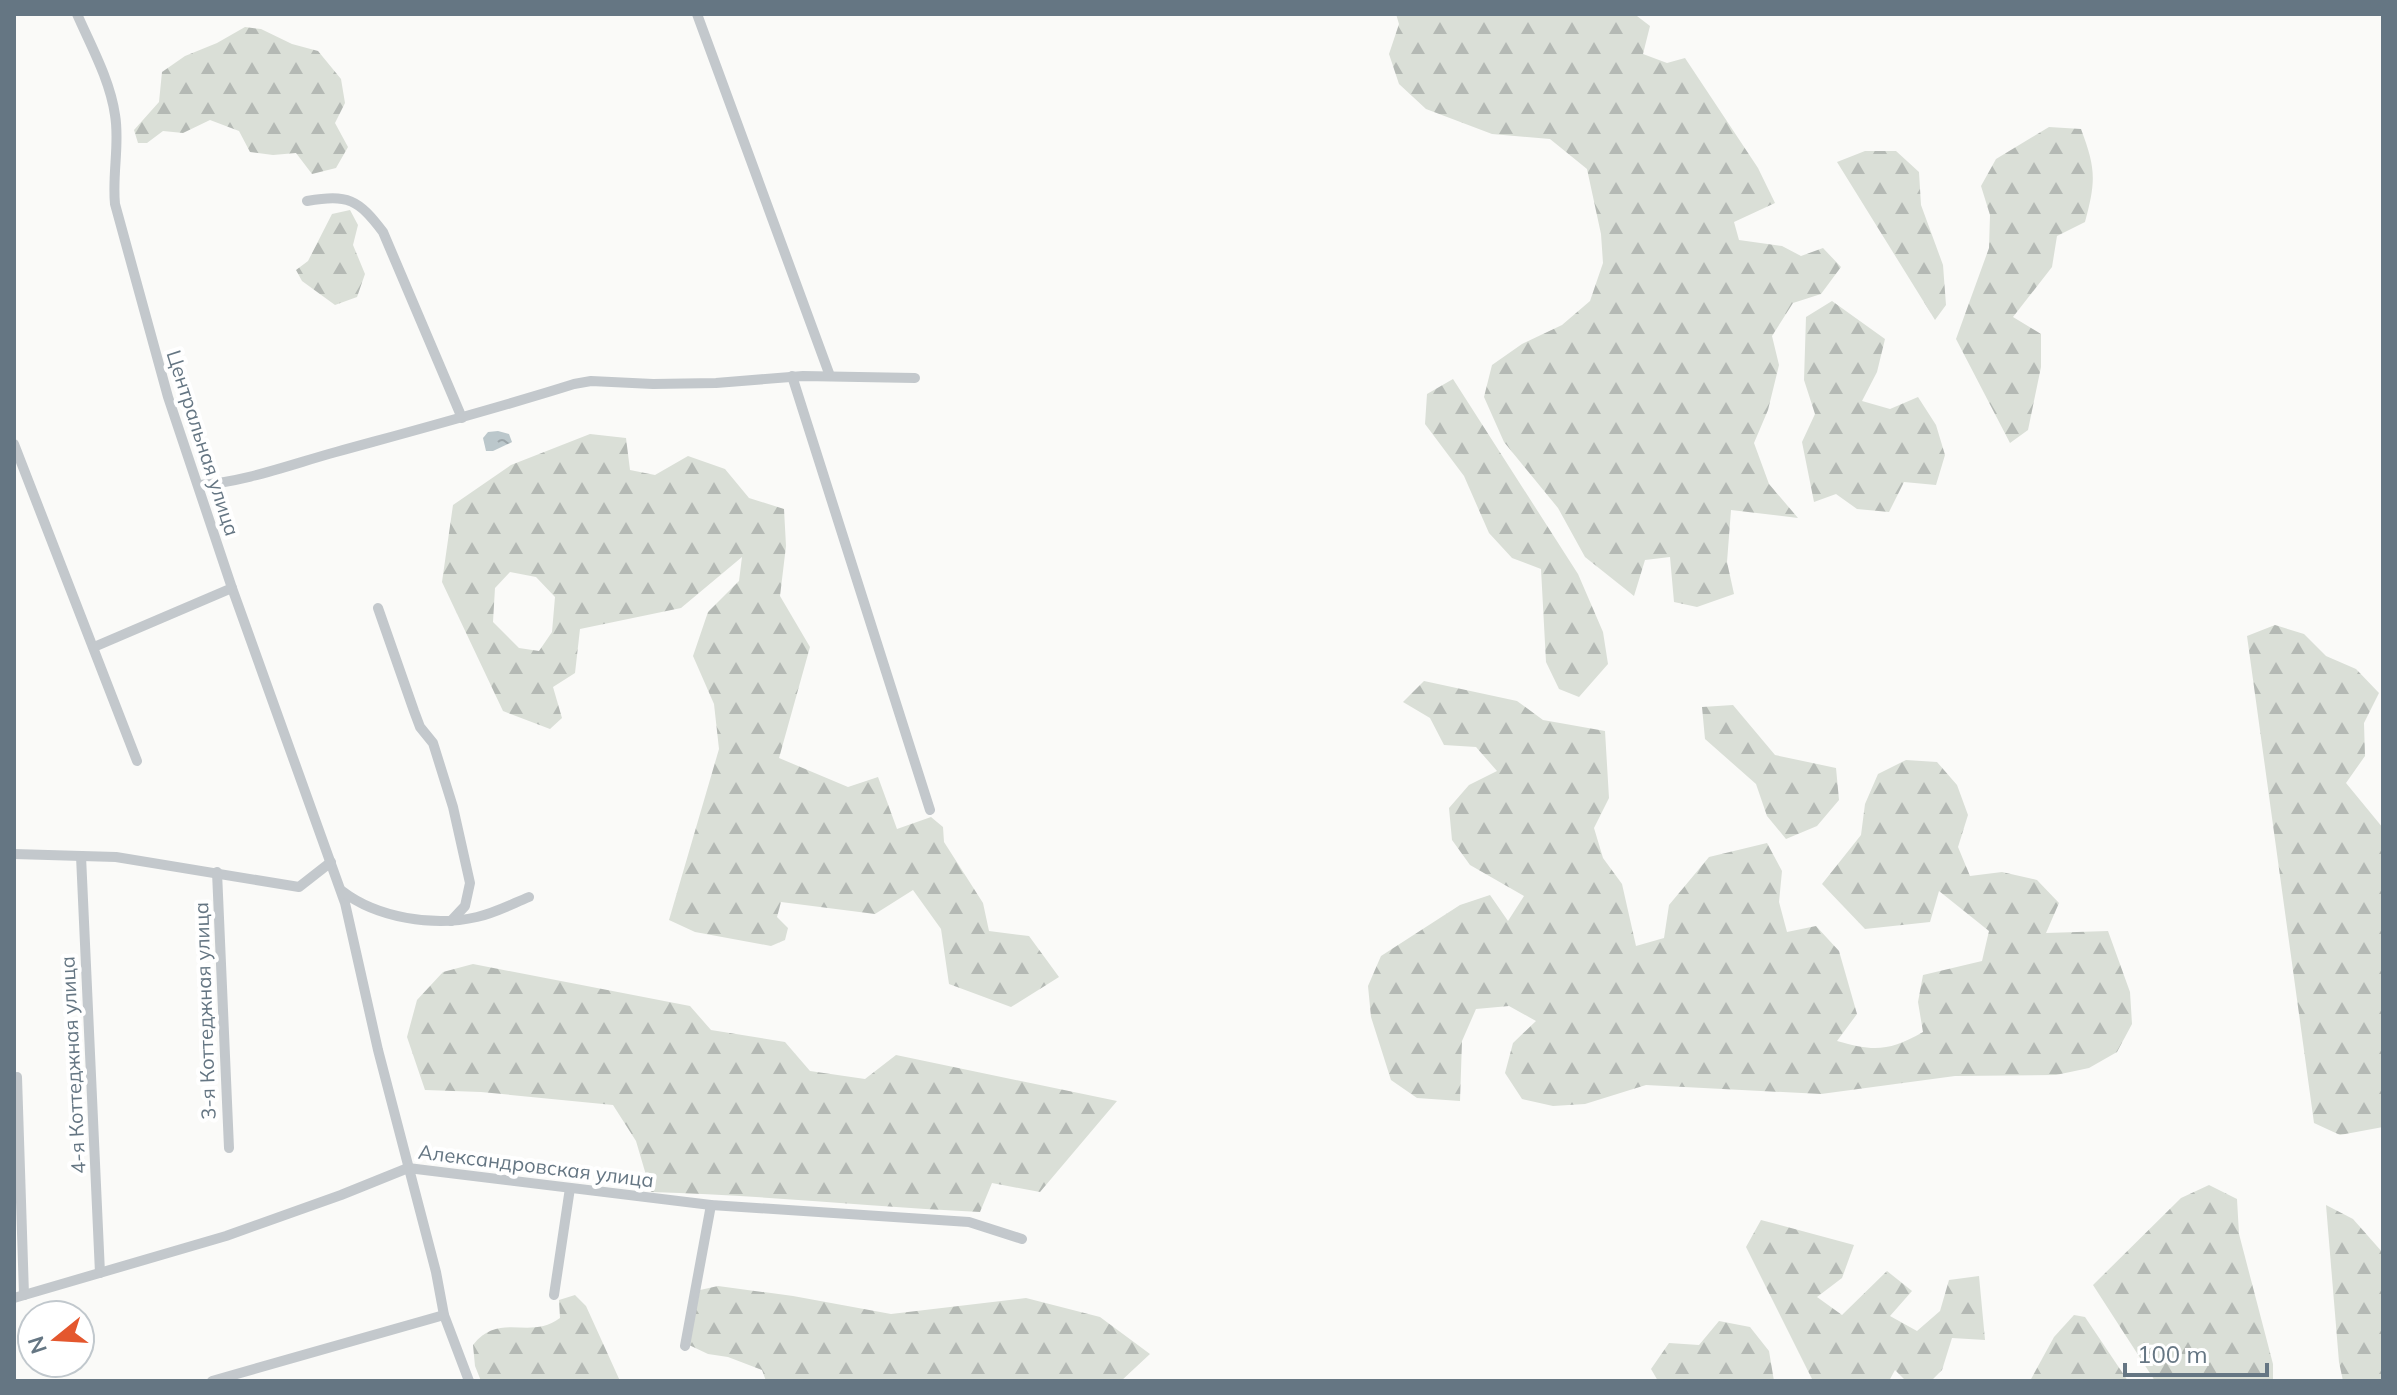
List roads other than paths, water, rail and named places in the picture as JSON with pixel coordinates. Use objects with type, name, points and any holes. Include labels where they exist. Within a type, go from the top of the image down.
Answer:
[{"type":"street","name":"Центральная улица","points":[[77,14],[108,86],[116,116],[115,204],[168,397],[232,588],[340,889],[436,1272],[444,1315],[469,1381]]},
{"type":"street","points":[[697,14],[830,376]]},
{"type":"street","points":[[307,201],[333,196],[347,199],[372,218],[383,232],[462,418]]},
{"type":"street","points":[[199,485],[257,473],[591,381],[653,384],[716,383],[792,376],[915,378]]},
{"type":"street","points":[[792,376],[930,810]]},
{"type":"street","points":[[14,444],[137,761]]},
{"type":"street","points":[[94,647],[232,588]]},
{"type":"street","points":[[378,608],[420,727],[433,743],[453,807],[470,883],[465,906],[451,921]]},
{"type":"street","points":[[14,854],[116,857],[299,887],[331,862]]},
{"type":"street","name":"4-я Коттеджная улица","points":[[81,856],[100,1273]]},
{"type":"street","name":"3-я Коттеджная улица","points":[[217,872],[229,1148]]},
{"type":"street","points":[[340,889],[373,909],[413,918],[451,921],[477,917],[529,897]]},
{"type":"street","points":[[17,1077],[19,1296]]},
{"type":"street","name":"Александровская улица","points":[[19,1296],[226,1236],[408,1168],[711,1205],[969,1222],[1022,1239]]},
{"type":"street","points":[[554,1295],[570,1188]]},
{"type":"street","points":[[685,1346],[711,1205]]},
{"type":"street","points":[[212,1381],[444,1315]]},
{"type":"water","points":[[488,432],[509,434],[512,442],[486,451],[483,438]]}]
